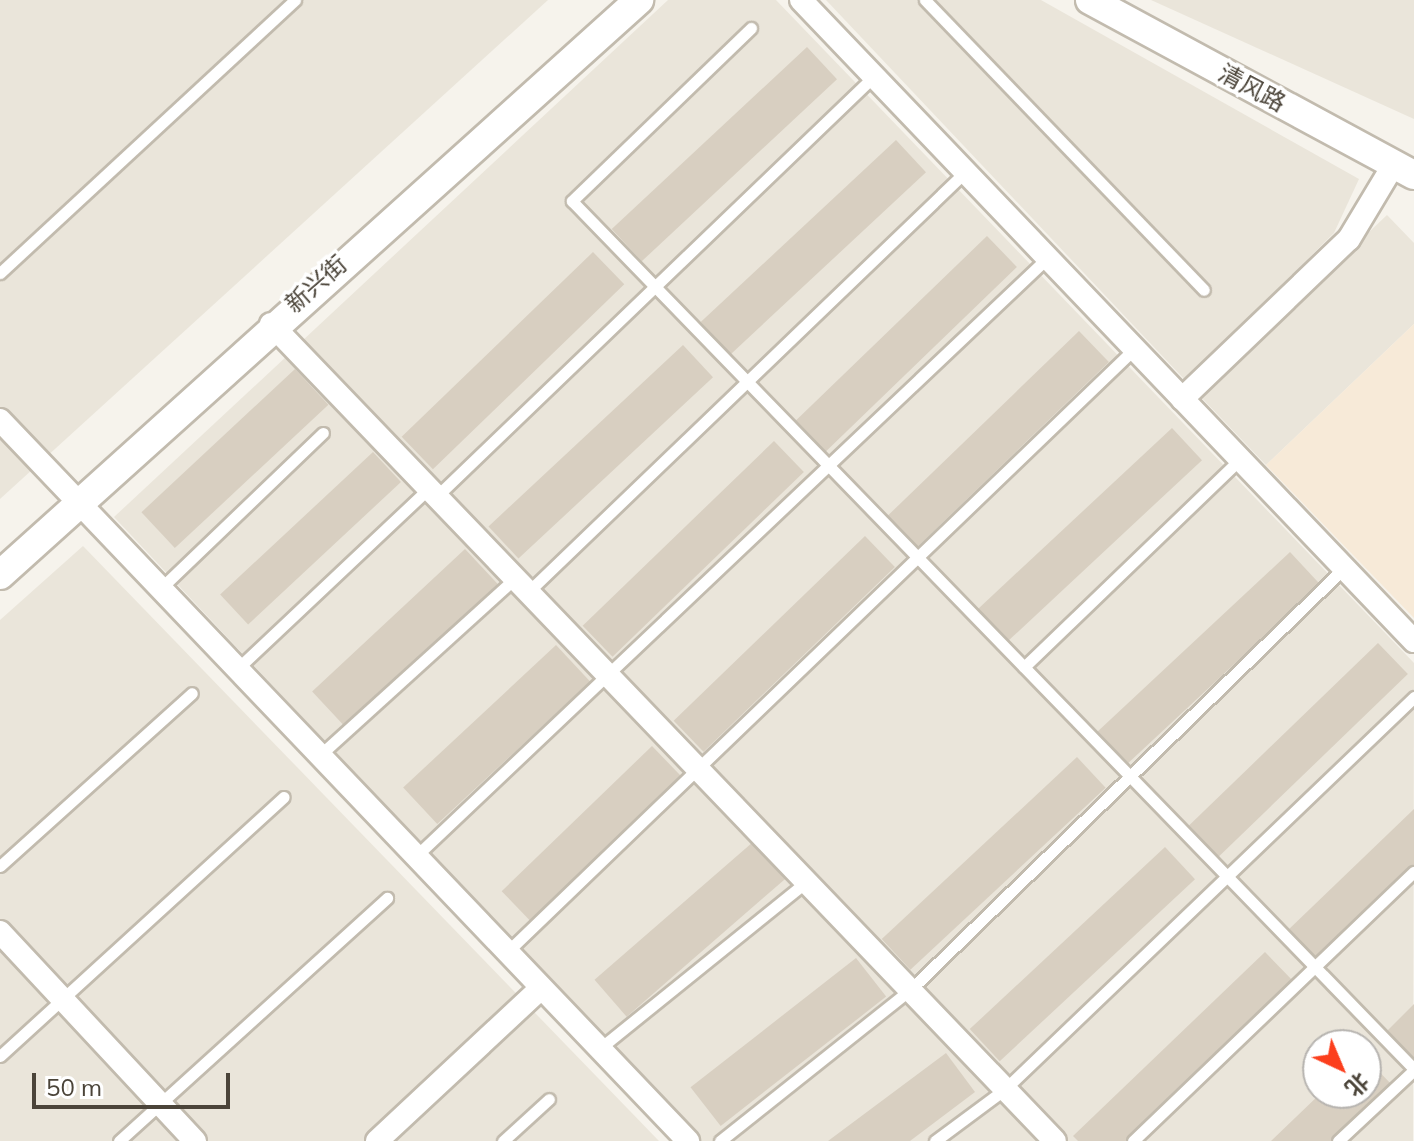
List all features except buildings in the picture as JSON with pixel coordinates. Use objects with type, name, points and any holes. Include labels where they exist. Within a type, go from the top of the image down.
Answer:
[{"type":"street","name":"新兴街","points":[[0,575],[271,324],[639,0]]},
{"type":"street","points":[[801,0],[1414,641]]},
{"type":"street","name":"清风路","points":[[1090,0],[1404,169]]},
{"type":"street","points":[[1182,399],[1349,239],[1404,169]]},
{"type":"street","points":[[271,324],[1055,1141]]},
{"type":"street","points":[[0,420],[688,1141]]},
{"type":"street","points":[[0,932],[195,1141]]},
{"type":"street","points":[[377,1141],[541,988]]},
{"type":"lane","points":[[0,273],[295,0]]},
{"type":"lane","points":[[925,0],[1204,290]]},
{"type":"lane","points":[[751,28],[572,201],[1414,1069],[1338,1141]]},
{"type":"lane","points":[[236,670],[655,287],[874,76]]},
{"type":"lane","points":[[319,756],[522,585],[747,382],[965,172]]},
{"type":"lane","points":[[415,857],[1047,258]]},
{"type":"lane","points":[[507,952],[1134,349]]},
{"type":"lane","points":[[159,590],[323,433]]},
{"type":"lane","points":[[1024,667],[1240,459]]},
{"type":"lane","points":[[720,1141],[910,990],[1344,568]]},
{"type":"lane","points":[[0,866],[192,693]]},
{"type":"lane","points":[[935,1141],[1005,1089],[1414,697]]},
{"type":"lane","points":[[0,1056],[284,797]]},
{"type":"lane","points":[[1133,1141],[1414,872]]},
{"type":"lane","points":[[599,1049],[806,882]]},
{"type":"lane","points":[[119,1141],[387,898]]},
{"type":"lane","points":[[503,1141],[549,1099]]},
{"type":"shaded area","points":[[0,0],[548,0],[0,499]]},
{"type":"shaded area","points":[[668,0],[776,0],[1414,663],[1413,1141],[1062,1141],[302,341]]},
{"type":"shaded area","points":[[826,0],[1041,0],[1359,179],[1334,233],[1185,380]]},
{"type":"shaded area","points":[[1151,0],[1414,0],[1414,119]]},
{"type":"shaded area","points":[[1387,215],[1414,243],[1414,324],[1266,465],[1198,394]]},
{"type":"shaded area","points":[[1414,324],[1414,618],[1266,465]]},
{"type":"shaded area","points":[[288,355],[1041,1141],[701,1141],[114,517]]},
{"type":"shaded area","points":[[83,546],[659,1141],[0,1141],[0,620]]}]
